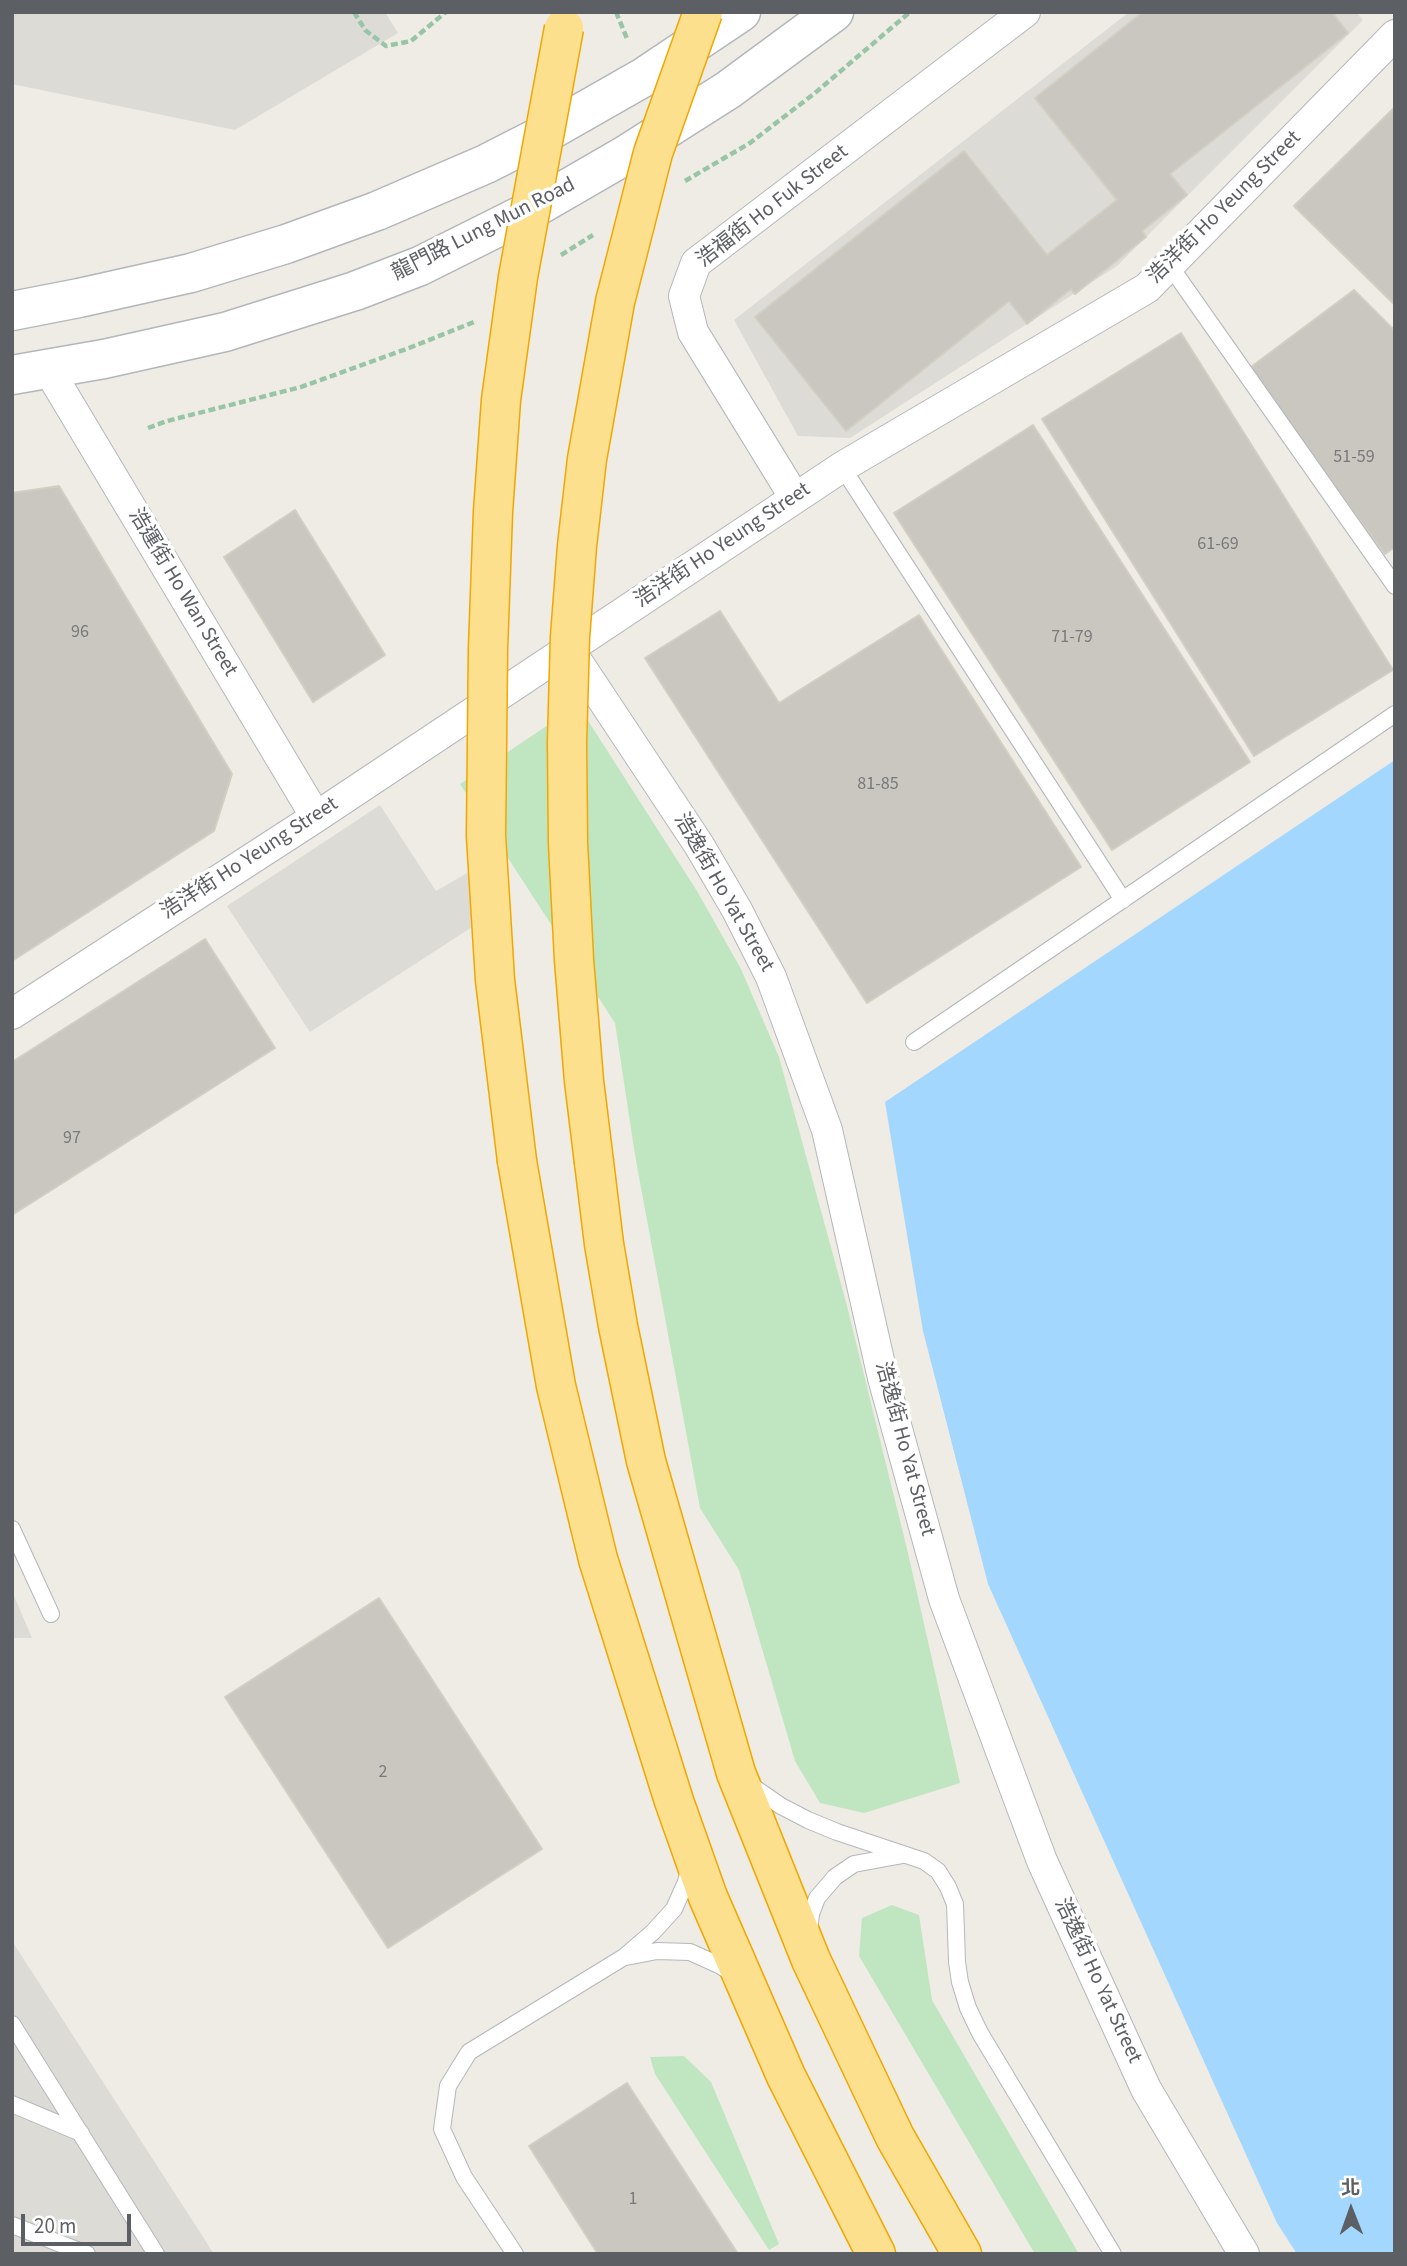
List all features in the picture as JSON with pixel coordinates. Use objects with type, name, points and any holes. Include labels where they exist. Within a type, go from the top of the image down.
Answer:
[{"type":"highway","points":[[566,12],[518,277],[502,400],[493,512],[486,836],[495,980],[517,1161],[556,1386],[598,1559],[692,1852],[708,1897],[786,2076],[876,2254]]},
{"type":"highway","points":[[703,12],[653,153],[615,302],[587,459],[577,546],[570,637],[568,843],[584,1081],[616,1313],[646,1461],[736,1773],[811,1960],[895,2137],[962,2254]]},
{"type":"main road","points":[[12,310],[79,299],[191,273],[286,244],[377,211],[486,164],[537,138],[644,77],[741,12]]},
{"type":"main road","name":"龍門路 Lung Mun Road","points":[[30,372],[225,332],[355,291],[420,266],[522,215],[624,156],[728,90],[834,12]]},
{"type":"street","name":"浩福街 Ho Fuk Street","points":[[795,498],[694,332],[684,296],[696,263],[1025,12]]},
{"type":"street","name":"浩洋街 Ho Yeung Street","points":[[12,1014],[316,817],[842,467],[1147,288],[1395,35]]},
{"type":"street","name":"浩運街 Ho Wan Street","points":[[30,372],[316,817]]},
{"type":"street","name":"浩逸街 Ho Yat Street","points":[[569,649],[699,845],[737,910],[771,977],[827,1130],[883,1378],[944,1599],[1042,1861],[1146,2089],[1244,2254]]},
{"type":"lane","points":[[1170,266],[1395,586]]},
{"type":"lane","points":[[842,467],[1123,900]]},
{"type":"lane","points":[[914,1042],[1395,714]]},
{"type":"lane","points":[[12,1529],[51,1614]]},
{"type":"lane","points":[[736,1773],[781,1806],[808,1820],[924,1861],[938,1871],[955,1904],[957,1962],[968,2008],[980,2033],[1113,2254]]},
{"type":"lane","points":[[515,2254],[464,2177],[442,2129],[448,2085],[469,2052],[624,1957],[653,1932],[674,1909],[686,1882],[692,1852]]},
{"type":"lane","points":[[811,1960],[811,1914],[817,1898],[835,1877],[854,1864],[881,1857],[906,1855]]},
{"type":"lane","points":[[624,1957],[657,1951],[690,1952],[721,1966],[746,1983]]},
{"type":"lane","points":[[12,2024],[156,2254]]},
{"type":"lane","points":[[12,2104],[80,2133]]},
{"type":"lane","points":[[12,2225],[87,2254]]},
{"type":"path","points":[[354,12],[365,30],[386,46],[411,41],[446,12]]},
{"type":"path","points":[[616,12],[629,42]]},
{"type":"path","points":[[148,428],[167,421]]},
{"type":"shaded area","points":[[12,12],[385,12],[398,33],[235,130],[12,84]]},
{"type":"shaded area","points":[[1129,12],[1356,12],[1363,20],[1117,266],[850,438],[798,436],[734,320]]},
{"type":"shaded area","points":[[380,805],[436,891],[476,868],[500,909],[310,1032],[227,906]]},
{"type":"shaded area","points":[[12,1591],[32,1638],[12,1638]]},
{"type":"shaded area","points":[[12,1941],[214,2254],[12,2254]]},
{"type":"green space","points":[[578,705],[697,891],[741,969],[779,1057],[847,1306],[908,1553],[960,1783],[864,1813],[820,1803],[795,1761],[739,1570],[700,1508],[635,1155],[615,1023],[460,784]]},
{"type":"green space","points":[[892,1905],[919,1915],[932,2000],[1079,2254],[1035,2254],[859,1956],[862,1918]]},
{"type":"green space","points":[[684,2056],[711,2082],[779,2244],[769,2250],[655,2074],[650,2057]]},
{"type":"water","points":[[1395,760],[1395,2254],[1297,2254],[1277,2223],[988,1584],[923,1331],[885,1102]]},
{"type":"building","points":[[1143,12],[1332,12],[1348,33],[1170,174],[1187,195],[1142,231],[1146,237],[1075,294],[1071,289],[1027,324],[1009,301],[846,431],[755,317],[964,151],[1047,255],[1117,200],[1035,98]]},
{"type":"building","points":[[1395,107],[1395,305],[1294,206]]},
{"type":"building","points":[[1354,290],[1395,331],[1395,547],[1385,554],[1247,370]]},
{"type":"building","points":[[1181,333],[1393,670],[1254,756],[1042,419]]},
{"type":"building","points":[[1033,425],[1250,762],[1112,850],[894,513]]},
{"type":"building","points":[[59,486],[232,774],[214,831],[12,961],[12,493]]},
{"type":"building","points":[[295,510],[385,655],[313,702],[224,557]]},
{"type":"building","points":[[720,611],[779,703],[919,615],[1081,867],[867,1003],[645,658]]},
{"type":"building","points":[[205,939],[275,1048],[12,1215],[12,1062]]},
{"type":"building","points":[[379,1598],[542,1849],[388,1948],[225,1697]]},
{"type":"building","points":[[627,2083],[738,2254],[598,2254],[529,2146]]}]
